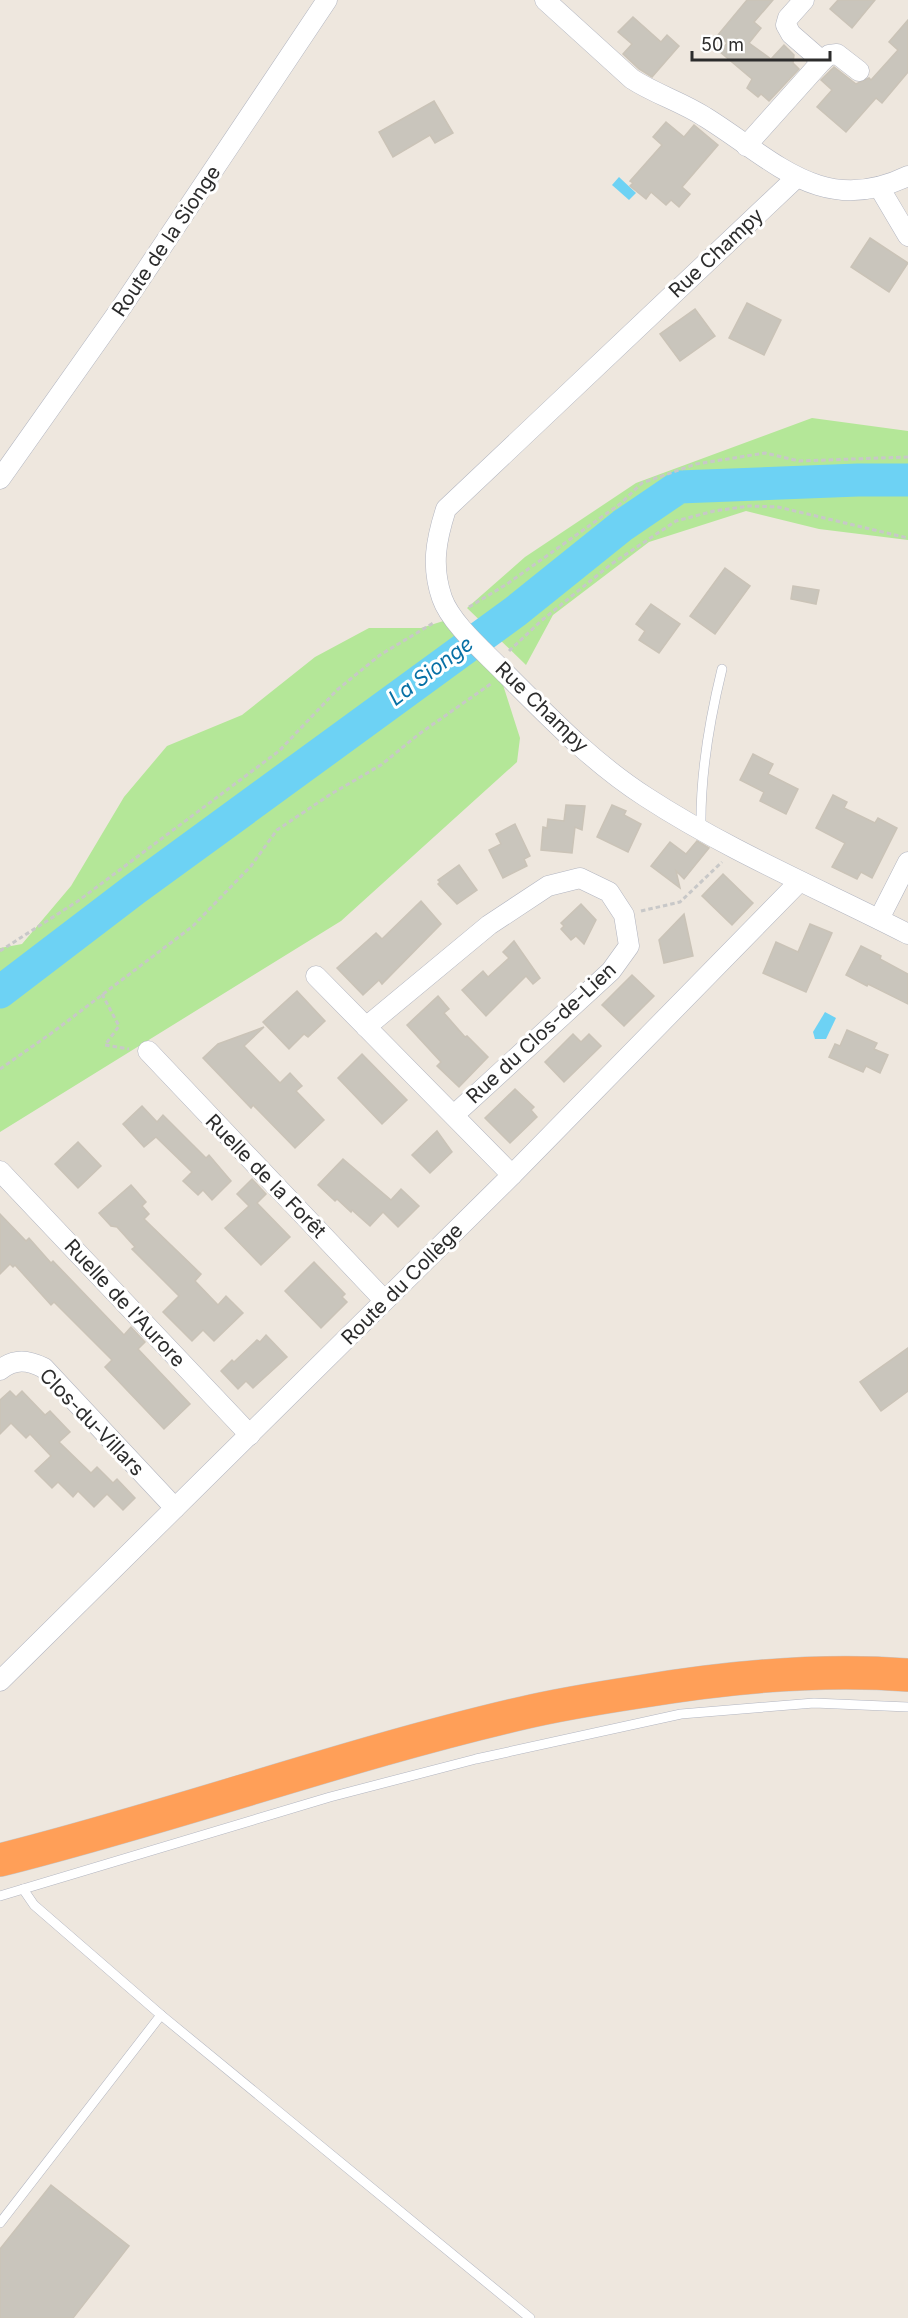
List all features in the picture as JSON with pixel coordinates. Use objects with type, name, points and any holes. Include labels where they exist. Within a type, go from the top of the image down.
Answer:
[{"type":"highway","points":[[0,1860],[107,1831],[345,1760],[524,1713],[598,1698],[735,1677],[818,1673],[908,1675]]},
{"type":"street","name":"Route de la Sionge","points":[[0,479],[123,305],[327,0]]},
{"type":"street","points":[[545,0],[632,79],[645,88],[690,107],[796,178],[817,186],[842,190],[879,187],[908,176]]},
{"type":"street","points":[[804,0],[788,18],[786,25],[791,34],[822,61]]},
{"type":"street","points":[[746,146],[829,56],[837,54],[859,71]]},
{"type":"street","name":"Rue Champy","points":[[796,178],[446,509],[436,542],[436,574],[442,597],[454,614],[574,742],[644,796],[701,830],[800,882],[908,934]]},
{"type":"street","points":[[879,187],[908,236]]},
{"type":"street","points":[[879,919],[908,862]]},
{"type":"street","name":"Rue du Clos-de-Lien","points":[[366,1027],[489,925],[548,886],[580,878],[609,892],[624,915],[629,946],[611,971],[454,1115]]},
{"type":"street","name":"Route du Collège","points":[[0,1681],[512,1174],[800,882]]},
{"type":"street","name":"Rue du Clos-de-Lien","points":[[316,976],[512,1174]]},
{"type":"street","name":"Ruelle de la Forêt","points":[[147,1052],[384,1300]]},
{"type":"street","name":"Ruelle de l'Aurore","points":[[0,1171],[250,1435]]},
{"type":"street","name":"Clos-du-Villars","points":[[0,1370],[9,1363],[28,1361],[44,1368],[175,1508]]},
{"type":"lane","points":[[701,830],[705,748],[722,669]]},
{"type":"lane","points":[[0,1896],[330,1797],[476,1759],[681,1714],[814,1703],[908,1707]]},
{"type":"lane","points":[[23,1889],[34,1905],[161,2015],[530,2318]]},
{"type":"lane","points":[[0,2223],[161,2015]]},
{"type":"path","points":[[0,951],[78,901],[269,758],[337,690],[380,655],[507,584],[620,504],[642,483],[696,464],[765,453],[799,461],[908,457]]},
{"type":"path","points":[[0,1069],[193,926],[251,866],[277,830],[331,794],[381,765],[419,734],[485,688],[501,664],[542,621],[610,565],[676,521],[714,511],[748,506],[778,507],[908,538]]},
{"type":"path","points":[[624,915],[680,902],[729,855]]},
{"type":"path","points":[[102,994],[119,1026],[105,1045],[147,1052]]},
{"type":"green space","points":[[812,418],[908,431],[908,540],[819,529],[746,511],[649,542],[553,615],[526,665],[467,608],[525,557],[636,483]]},
{"type":"green space","points":[[453,618],[496,663],[520,738],[517,762],[341,921],[0,1132],[0,948],[22,944],[71,886],[124,797],[167,746],[242,715],[315,657],[369,628],[421,628]]},
{"type":"water","points":[[619,177],[636,193],[629,200],[612,185]]},
{"type":"water","points":[[825,1012],[836,1018],[826,1039],[815,1039],[813,1032]]},
{"type":"building","points":[[747,0],[773,0],[754,22],[761,28],[749,43],[771,59],[784,45],[794,55],[793,63],[799,69],[769,101],[761,94],[758,97],[747,88],[752,79],[720,52],[727,43],[718,35]]},
{"type":"building","points":[[838,0],[875,0],[852,28],[830,9]]},
{"type":"building","points":[[633,17],[661,42],[667,35],[679,46],[652,77],[639,69],[623,54],[632,44],[618,32]]},
{"type":"building","points":[[908,20],[908,72],[882,103],[876,98],[846,132],[817,107],[832,90],[821,80],[834,67],[856,84],[869,78],[871,80],[898,50],[889,42]]},
{"type":"building","points":[[434,101],[453,133],[435,143],[430,135],[393,157],[379,132]]},
{"type":"building","points":[[666,122],[684,137],[694,125],[718,145],[682,187],[690,194],[679,207],[671,200],[666,205],[651,192],[646,199],[630,186],[633,183],[630,181],[662,145],[653,137]]},
{"type":"building","points":[[870,238],[908,263],[889,292],[851,267]]},
{"type":"building","points":[[747,303],[781,320],[764,355],[729,338]]},
{"type":"building","points":[[695,309],[715,336],[680,361],[660,334]]},
{"type":"building","points":[[725,568],[750,586],[715,634],[690,616]]},
{"type":"building","points":[[793,586],[819,590],[816,604],[791,599]]},
{"type":"building","points":[[651,604],[680,624],[659,653],[639,640],[645,631],[636,624]]},
{"type":"building","points":[[753,754],[773,764],[768,774],[798,789],[786,814],[760,801],[764,792],[740,780]]},
{"type":"building","points":[[833,795],[847,802],[844,808],[875,823],[878,818],[897,828],[872,878],[861,872],[857,879],[832,867],[845,843],[816,828]]},
{"type":"building","points":[[566,805],[585,806],[582,830],[575,827],[572,853],[541,850],[543,827],[547,828],[548,819],[564,821]]},
{"type":"building","points":[[612,805],[626,811],[624,815],[641,824],[628,852],[597,837]]},
{"type":"building","points":[[515,824],[530,856],[524,859],[527,866],[503,878],[489,850],[501,844],[496,834]]},
{"type":"building","points":[[697,841],[709,848],[684,879],[676,871],[680,888],[651,866],[670,842],[686,854]]},
{"type":"building","points":[[459,865],[477,890],[457,904],[438,884],[440,882],[438,880]]},
{"type":"building","points":[[723,874],[753,903],[732,925],[702,896]]},
{"type":"building","points":[[421,901],[441,924],[382,984],[379,980],[363,995],[337,968],[376,933],[382,939]]},
{"type":"building","points":[[581,904],[596,920],[584,944],[576,936],[571,940],[561,929],[564,926],[561,923]]},
{"type":"building","points":[[684,914],[693,956],[664,963],[659,940]]},
{"type":"building","points":[[810,924],[832,933],[806,992],[763,973],[776,942],[798,952]]},
{"type":"building","points":[[514,941],[540,978],[533,984],[526,976],[486,1016],[462,990],[483,971],[488,977],[509,958],[503,952]]},
{"type":"building","points":[[861,946],[908,974],[908,1004],[846,975]]},
{"type":"building","points":[[632,975],[654,996],[624,1026],[602,1005]]},
{"type":"building","points":[[297,991],[325,1021],[308,1037],[304,1034],[289,1049],[263,1022]]},
{"type":"building","points":[[438,996],[449,1009],[444,1013],[465,1037],[467,1036],[488,1057],[459,1087],[437,1066],[441,1062],[407,1025]]},
{"type":"building","points":[[264,1027],[244,1046],[280,1083],[290,1073],[302,1086],[296,1091],[324,1120],[295,1148],[253,1105],[251,1108],[203,1058],[218,1044]]},
{"type":"building","points":[[847,1030],[877,1043],[874,1049],[888,1055],[880,1073],[866,1066],[863,1072],[829,1057],[835,1044],[840,1046]]},
{"type":"building","points":[[573,1034],[581,1042],[589,1034],[601,1046],[564,1082],[545,1062]]},
{"type":"building","points":[[362,1054],[407,1100],[382,1124],[338,1078]]},
{"type":"building","points":[[515,1089],[534,1107],[531,1110],[537,1117],[510,1143],[485,1118]]},
{"type":"building","points":[[142,1106],[157,1122],[163,1115],[206,1158],[209,1155],[231,1181],[212,1200],[203,1190],[198,1195],[183,1181],[192,1172],[156,1137],[144,1147],[123,1124]]},
{"type":"building","points":[[437,1131],[452,1152],[430,1173],[412,1155]]},
{"type":"building","points":[[78,1142],[101,1166],[78,1188],[55,1164]]},
{"type":"building","points":[[343,1159],[391,1200],[401,1189],[419,1206],[398,1227],[383,1212],[370,1226],[337,1199],[335,1201],[318,1185]]},
{"type":"building","points":[[252,1179],[266,1194],[257,1203],[290,1237],[261,1265],[225,1228],[249,1206],[237,1194]]},
{"type":"building","points":[[131,1185],[146,1202],[142,1206],[149,1214],[144,1219],[201,1274],[195,1281],[218,1305],[226,1296],[243,1313],[214,1341],[203,1330],[192,1341],[163,1312],[179,1296],[132,1249],[135,1247],[117,1227],[111,1226],[99,1213]]},
{"type":"building","points":[[0,1214],[26,1241],[29,1238],[51,1263],[53,1261],[124,1335],[131,1327],[145,1342],[138,1349],[190,1404],[164,1429],[105,1367],[112,1360],[54,1302],[51,1305],[15,1265],[13,1267],[10,1264],[0,1274]]},
{"type":"building","points":[[314,1262],[345,1294],[342,1297],[347,1302],[321,1328],[285,1291]]},
{"type":"building","points":[[266,1335],[287,1357],[253,1388],[246,1381],[238,1389],[221,1371]]},
{"type":"building","points":[[908,1348],[908,1391],[881,1411],[860,1382]]},
{"type":"building","points":[[10,1391],[16,1397],[22,1391],[45,1415],[50,1411],[70,1432],[59,1442],[91,1473],[97,1467],[113,1483],[117,1479],[135,1498],[123,1510],[107,1494],[94,1507],[78,1491],[73,1497],[58,1482],[52,1488],[35,1471],[51,1456],[30,1434],[26,1438],[11,1423],[0,1434],[0,1400]]},
{"type":"building","points":[[51,2185],[129,2246],[73,2318],[0,2318],[0,2249]]},
{"type":"waterway","name":"La Sionge","points":[[0,992],[135,889],[516,611],[623,525],[679,487],[908,480]]}]
